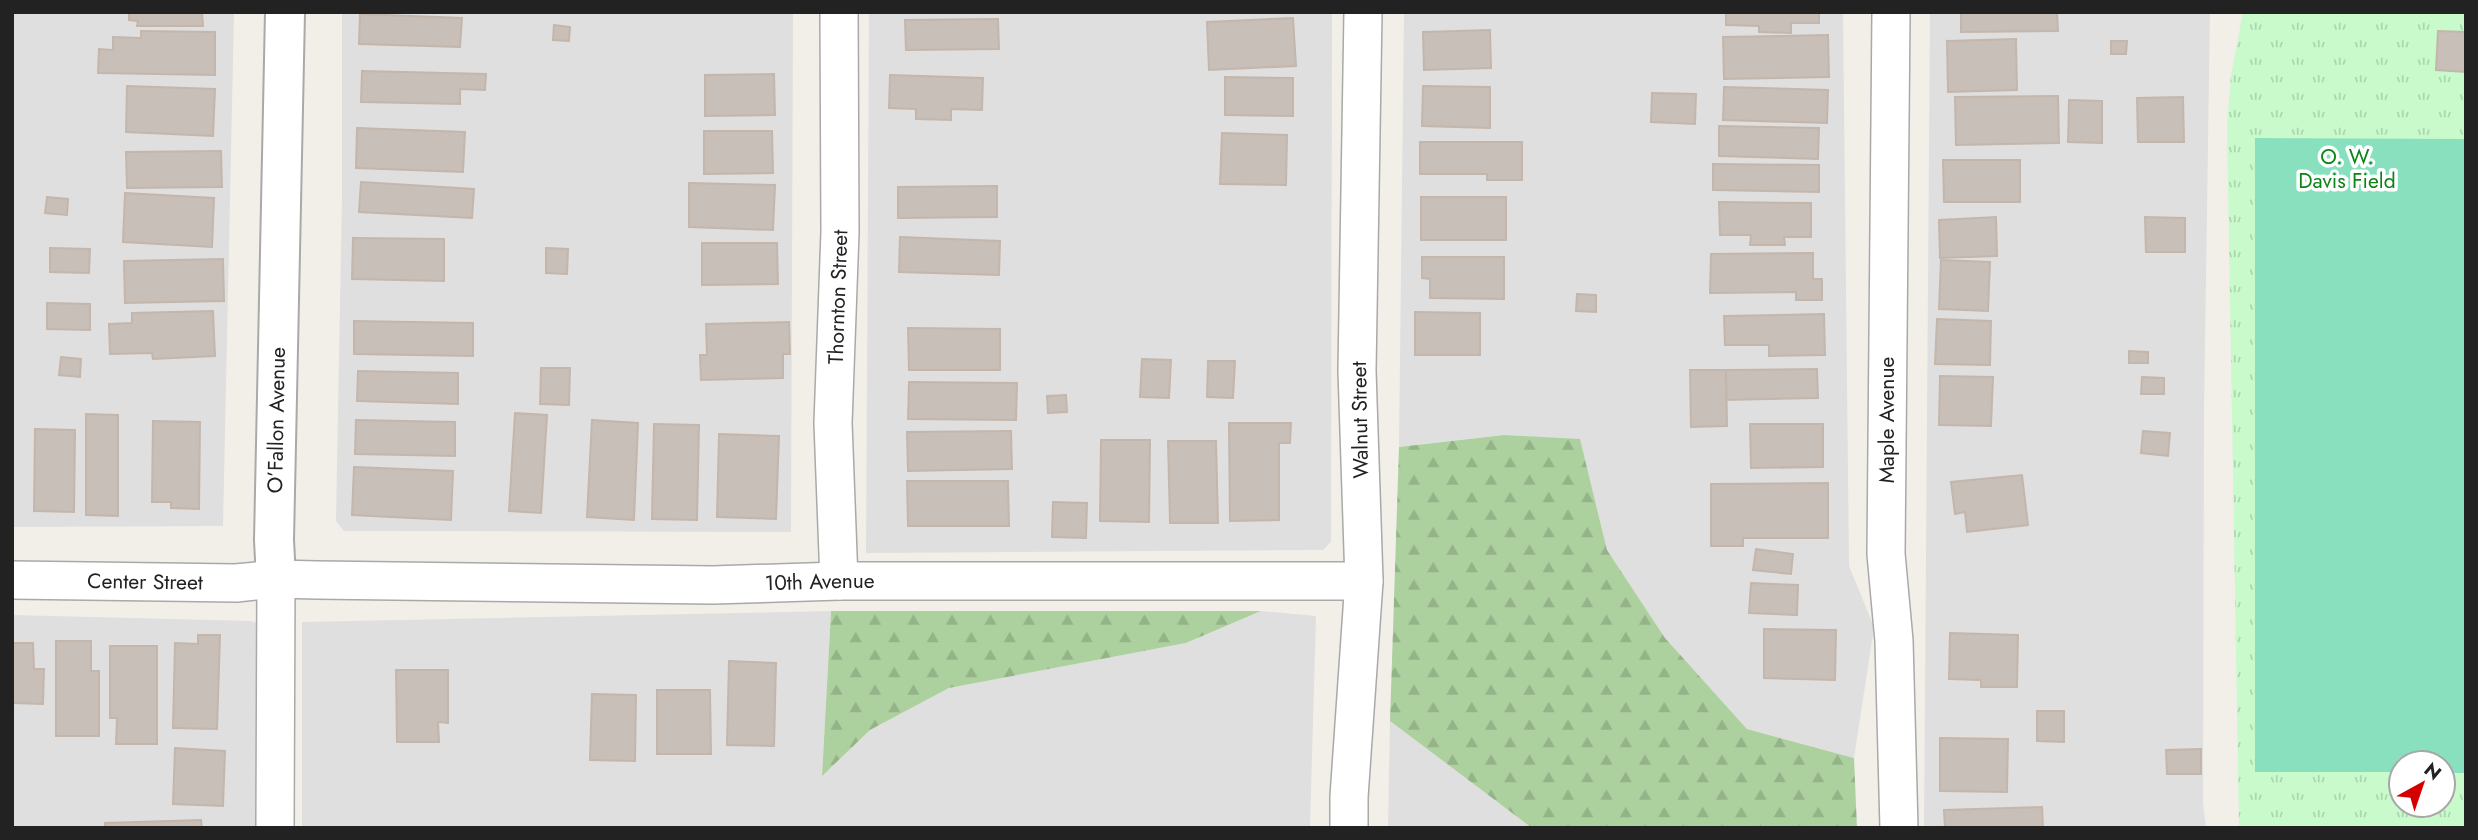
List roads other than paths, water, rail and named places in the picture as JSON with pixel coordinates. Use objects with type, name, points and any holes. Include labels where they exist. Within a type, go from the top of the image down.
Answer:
[{"type":"street","name":"O’Fallon Avenue","points":[[275,828],[274,540],[285,12]]},
{"type":"street","name":"Thornton Street","points":[[839,12],[840,232],[833,423],[839,581]]},
{"type":"street","name":"Walnut Street","points":[[1349,828],[1364,581],[1357,371],[1363,12]]},
{"type":"street","name":"Maple Avenue","points":[[1891,12],[1886,554],[1894,641],[1899,828]]},
{"type":"street","name":"Center Street","points":[[12,580],[236,583],[276,579]]},
{"type":"street","name":"10th Avenue","points":[[276,579],[723,585],[839,581],[1364,581]]},
{"type":"park label","name":"O. W. Davis Field","points":[[2347,169]]}]
